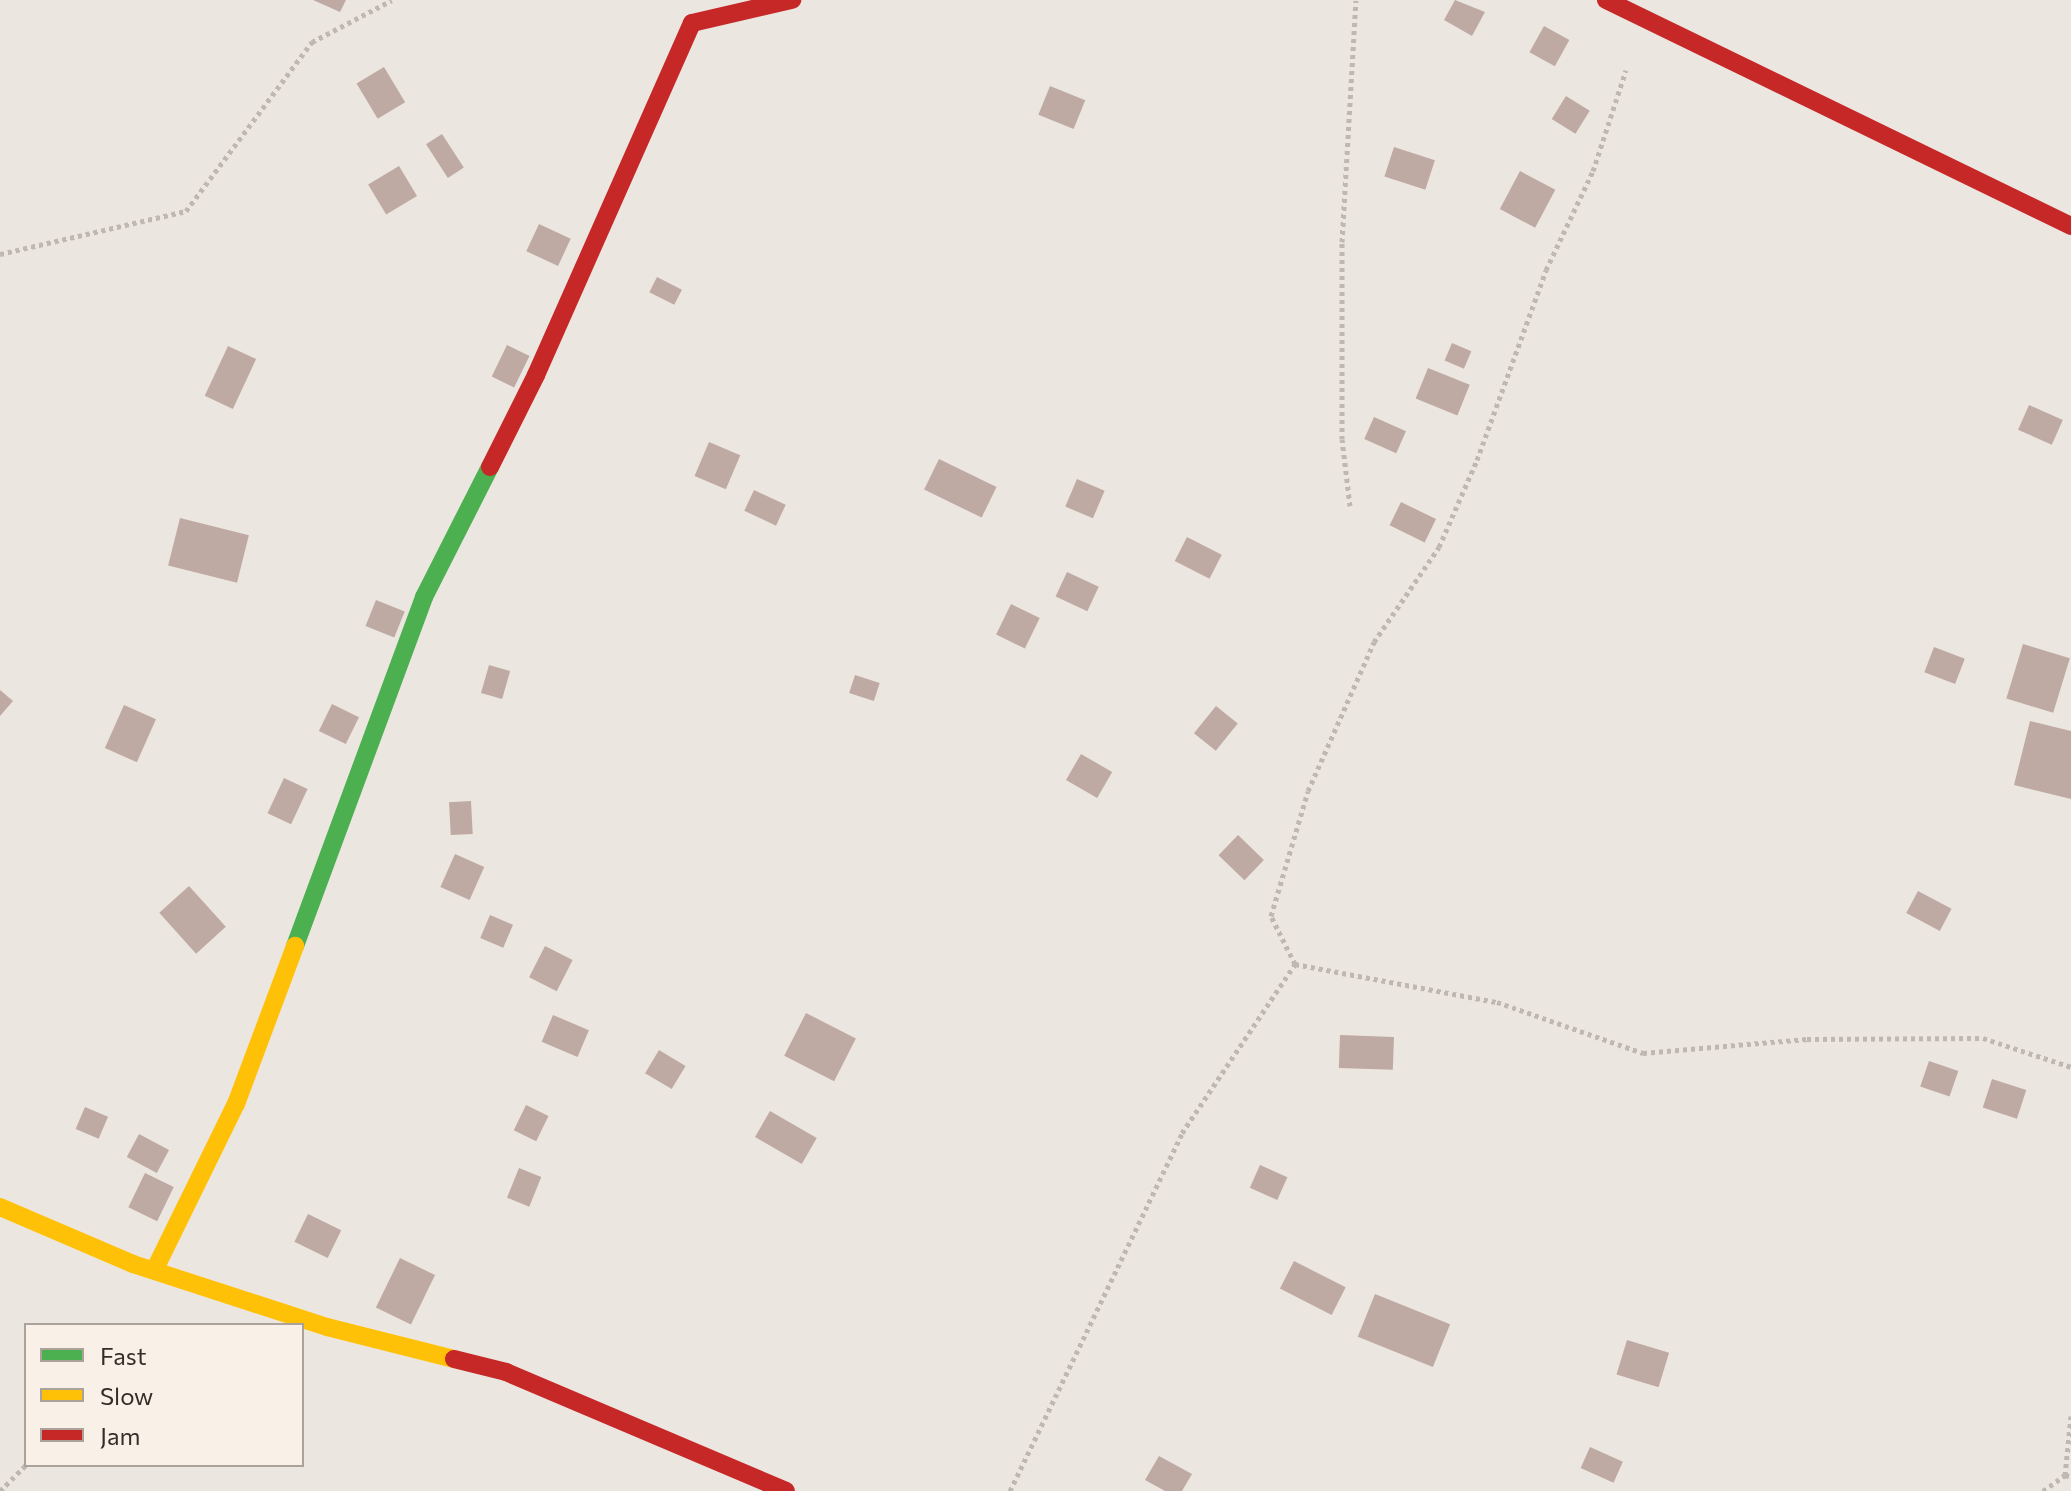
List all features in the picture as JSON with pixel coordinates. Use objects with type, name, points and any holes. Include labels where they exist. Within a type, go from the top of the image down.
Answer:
[{"type":"street","points":[[155,1269],[236,1104],[424,597],[536,375],[692,23],[792,0]]},
{"type":"street","points":[[1606,0],[1660,29],[2071,226]]},
{"type":"street","points":[[0,1207],[155,1269],[327,1327],[506,1372],[786,1491]]},
{"type":"path","points":[[0,254],[186,211],[312,42],[392,0]]},
{"type":"path","points":[[1350,506],[1342,439],[1342,242],[1356,0]]},
{"type":"path","points":[[1295,964],[1271,916],[1308,791],[1374,642],[1439,547],[1477,460],[1546,270],[1593,171],[1628,63],[1660,29]]},
{"type":"path","points":[[1295,964],[1497,1002],[1643,1053],[1807,1039],[1983,1038],[2071,1067]]},
{"type":"path","points":[[1010,1491],[1182,1133],[1295,964]]},
{"type":"path","points":[[2043,1491],[2068,1476],[2071,1416]]},
{"type":"path","points":[[0,1491],[24,1467]]},
{"type":"building","points":[[313,0],[346,0],[340,12]]},
{"type":"building","points":[[1455,0],[1485,12],[1472,36],[1444,20]]},
{"type":"building","points":[[1544,26],[1569,40],[1555,66],[1529,52]]},
{"type":"building","points":[[384,67],[405,102],[378,119],[357,83]]},
{"type":"building","points":[[1050,86],[1085,100],[1074,129],[1038,115]]},
{"type":"building","points":[[1566,96],[1590,111],[1575,134],[1552,119]]},
{"type":"building","points":[[442,134],[464,168],[448,178],[426,144]]},
{"type":"building","points":[[1394,147],[1435,160],[1425,190],[1384,176]]},
{"type":"building","points":[[399,166],[417,196],[386,215],[368,185]]},
{"type":"building","points":[[1520,171],[1555,190],[1535,228],[1500,209]]},
{"type":"building","points":[[539,224],[571,239],[558,266],[526,251]]},
{"type":"building","points":[[657,277],[682,290],[674,305],[649,292]]},
{"type":"building","points":[[1452,343],[1471,351],[1464,369],[1445,360]]},
{"type":"building","points":[[507,345],[529,356],[514,387],[492,376]]},
{"type":"building","points":[[228,346],[256,359],[233,409],[205,396]]},
{"type":"building","points":[[1428,368],[1470,385],[1457,415],[1416,399]]},
{"type":"building","points":[[2029,405],[2063,420],[2052,445],[2018,430]]},
{"type":"building","points":[[1374,417],[1406,431],[1396,453],[1364,439]]},
{"type":"building","points":[[709,442],[740,455],[726,489],[695,476]]},
{"type":"building","points":[[939,459],[997,487],[982,518],[924,490]]},
{"type":"building","points":[[1077,479],[1105,491],[1093,518],[1065,507]]},
{"type":"building","points":[[754,490],[786,505],[776,526],[744,511]]},
{"type":"building","points":[[1401,502],[1436,519],[1425,542],[1390,525]]},
{"type":"building","points":[[180,518],[249,535],[237,583],[168,566]]},
{"type":"building","points":[[1187,537],[1222,555],[1209,579],[1175,561]]},
{"type":"building","points":[[1067,572],[1099,587],[1087,611],[1056,596]]},
{"type":"building","points":[[376,600],[405,612],[394,638],[366,626]]},
{"type":"building","points":[[1011,604],[1040,618],[1025,649],[996,635]]},
{"type":"building","points":[[2023,644],[2070,658],[2053,713],[2006,699]]},
{"type":"building","points":[[1934,647],[1965,659],[1955,684],[1924,672]]},
{"type":"building","points":[[489,665],[510,671],[502,699],[481,693]]},
{"type":"building","points":[[855,675],[880,683],[874,701],[849,693]]},
{"type":"building","points":[[0,690],[13,701],[0,716]]},
{"type":"building","points":[[332,704],[359,717],[346,744],[319,731]]},
{"type":"building","points":[[124,705],[156,719],[137,762],[105,748]]},
{"type":"building","points":[[1216,706],[1238,724],[1216,751],[1194,733]]},
{"type":"building","points":[[2030,721],[2071,731],[2071,799],[2014,785]]},
{"type":"building","points":[[1081,754],[1112,772],[1097,798],[1066,780]]},
{"type":"building","points":[[284,778],[308,789],[291,824],[268,813]]},
{"type":"building","points":[[471,801],[473,834],[451,835],[449,802]]},
{"type":"building","points":[[1238,835],[1264,860],[1244,880],[1219,855]]},
{"type":"building","points":[[455,854],[484,867],[470,900],[440,887]]},
{"type":"building","points":[[189,886],[226,927],[196,954],[159,913]]},
{"type":"building","points":[[1918,891],[1952,909],[1940,931],[1906,913]]},
{"type":"building","points":[[490,915],[513,925],[503,948],[480,938]]},
{"type":"building","points":[[545,946],[573,960],[557,991],[529,977]]},
{"type":"building","points":[[806,1013],[856,1038],[834,1081],[784,1056]]},
{"type":"building","points":[[553,1015],[589,1030],[578,1057],[542,1042]]},
{"type":"building","points":[[1340,1035],[1394,1037],[1393,1070],[1339,1068]]},
{"type":"building","points":[[659,1050],[686,1066],[672,1089],[645,1073]]},
{"type":"building","points":[[1929,1061],[1958,1071],[1950,1097],[1920,1087]]},
{"type":"building","points":[[1992,1079],[2026,1090],[2017,1119],[1983,1108]]},
{"type":"building","points":[[526,1105],[548,1116],[536,1141],[514,1130]]},
{"type":"building","points":[[85,1107],[108,1117],[99,1139],[76,1129]]},
{"type":"building","points":[[770,1111],[817,1138],[802,1164],[755,1137]]},
{"type":"building","points":[[139,1134],[169,1150],[157,1173],[127,1157]]},
{"type":"building","points":[[1260,1165],[1287,1177],[1277,1200],[1250,1188]]},
{"type":"building","points":[[519,1168],[541,1177],[529,1207],[507,1198]]},
{"type":"building","points":[[145,1173],[174,1187],[157,1221],[128,1207]]},
{"type":"building","points":[[308,1214],[341,1230],[328,1258],[294,1242]]},
{"type":"building","points":[[400,1258],[435,1275],[411,1325],[376,1307]]},
{"type":"building","points":[[1294,1261],[1346,1287],[1332,1315],[1280,1289]]},
{"type":"building","points":[[1375,1294],[1450,1324],[1433,1367],[1358,1337]]},
{"type":"building","points":[[1627,1340],[1669,1353],[1659,1387],[1616,1374]]},
{"type":"building","points":[[1590,1447],[1623,1462],[1614,1483],[1581,1468]]},
{"type":"building","points":[[1159,1456],[1192,1474],[1182,1491],[1165,1491],[1145,1480]]},
{"type":"traffic: fast","points":[[295,946],[424,597],[490,467]]},
{"type":"traffic: slow","points":[[155,1269],[236,1104],[295,946]]},
{"type":"traffic: slow","points":[[0,1207],[133,1264],[327,1327],[454,1359]]},
{"type":"traffic: jam","points":[[490,467],[536,375],[692,23],[792,0]]},
{"type":"traffic: jam","points":[[1606,0],[2071,226]]},
{"type":"traffic: jam","points":[[454,1359],[506,1372],[786,1491]]}]
